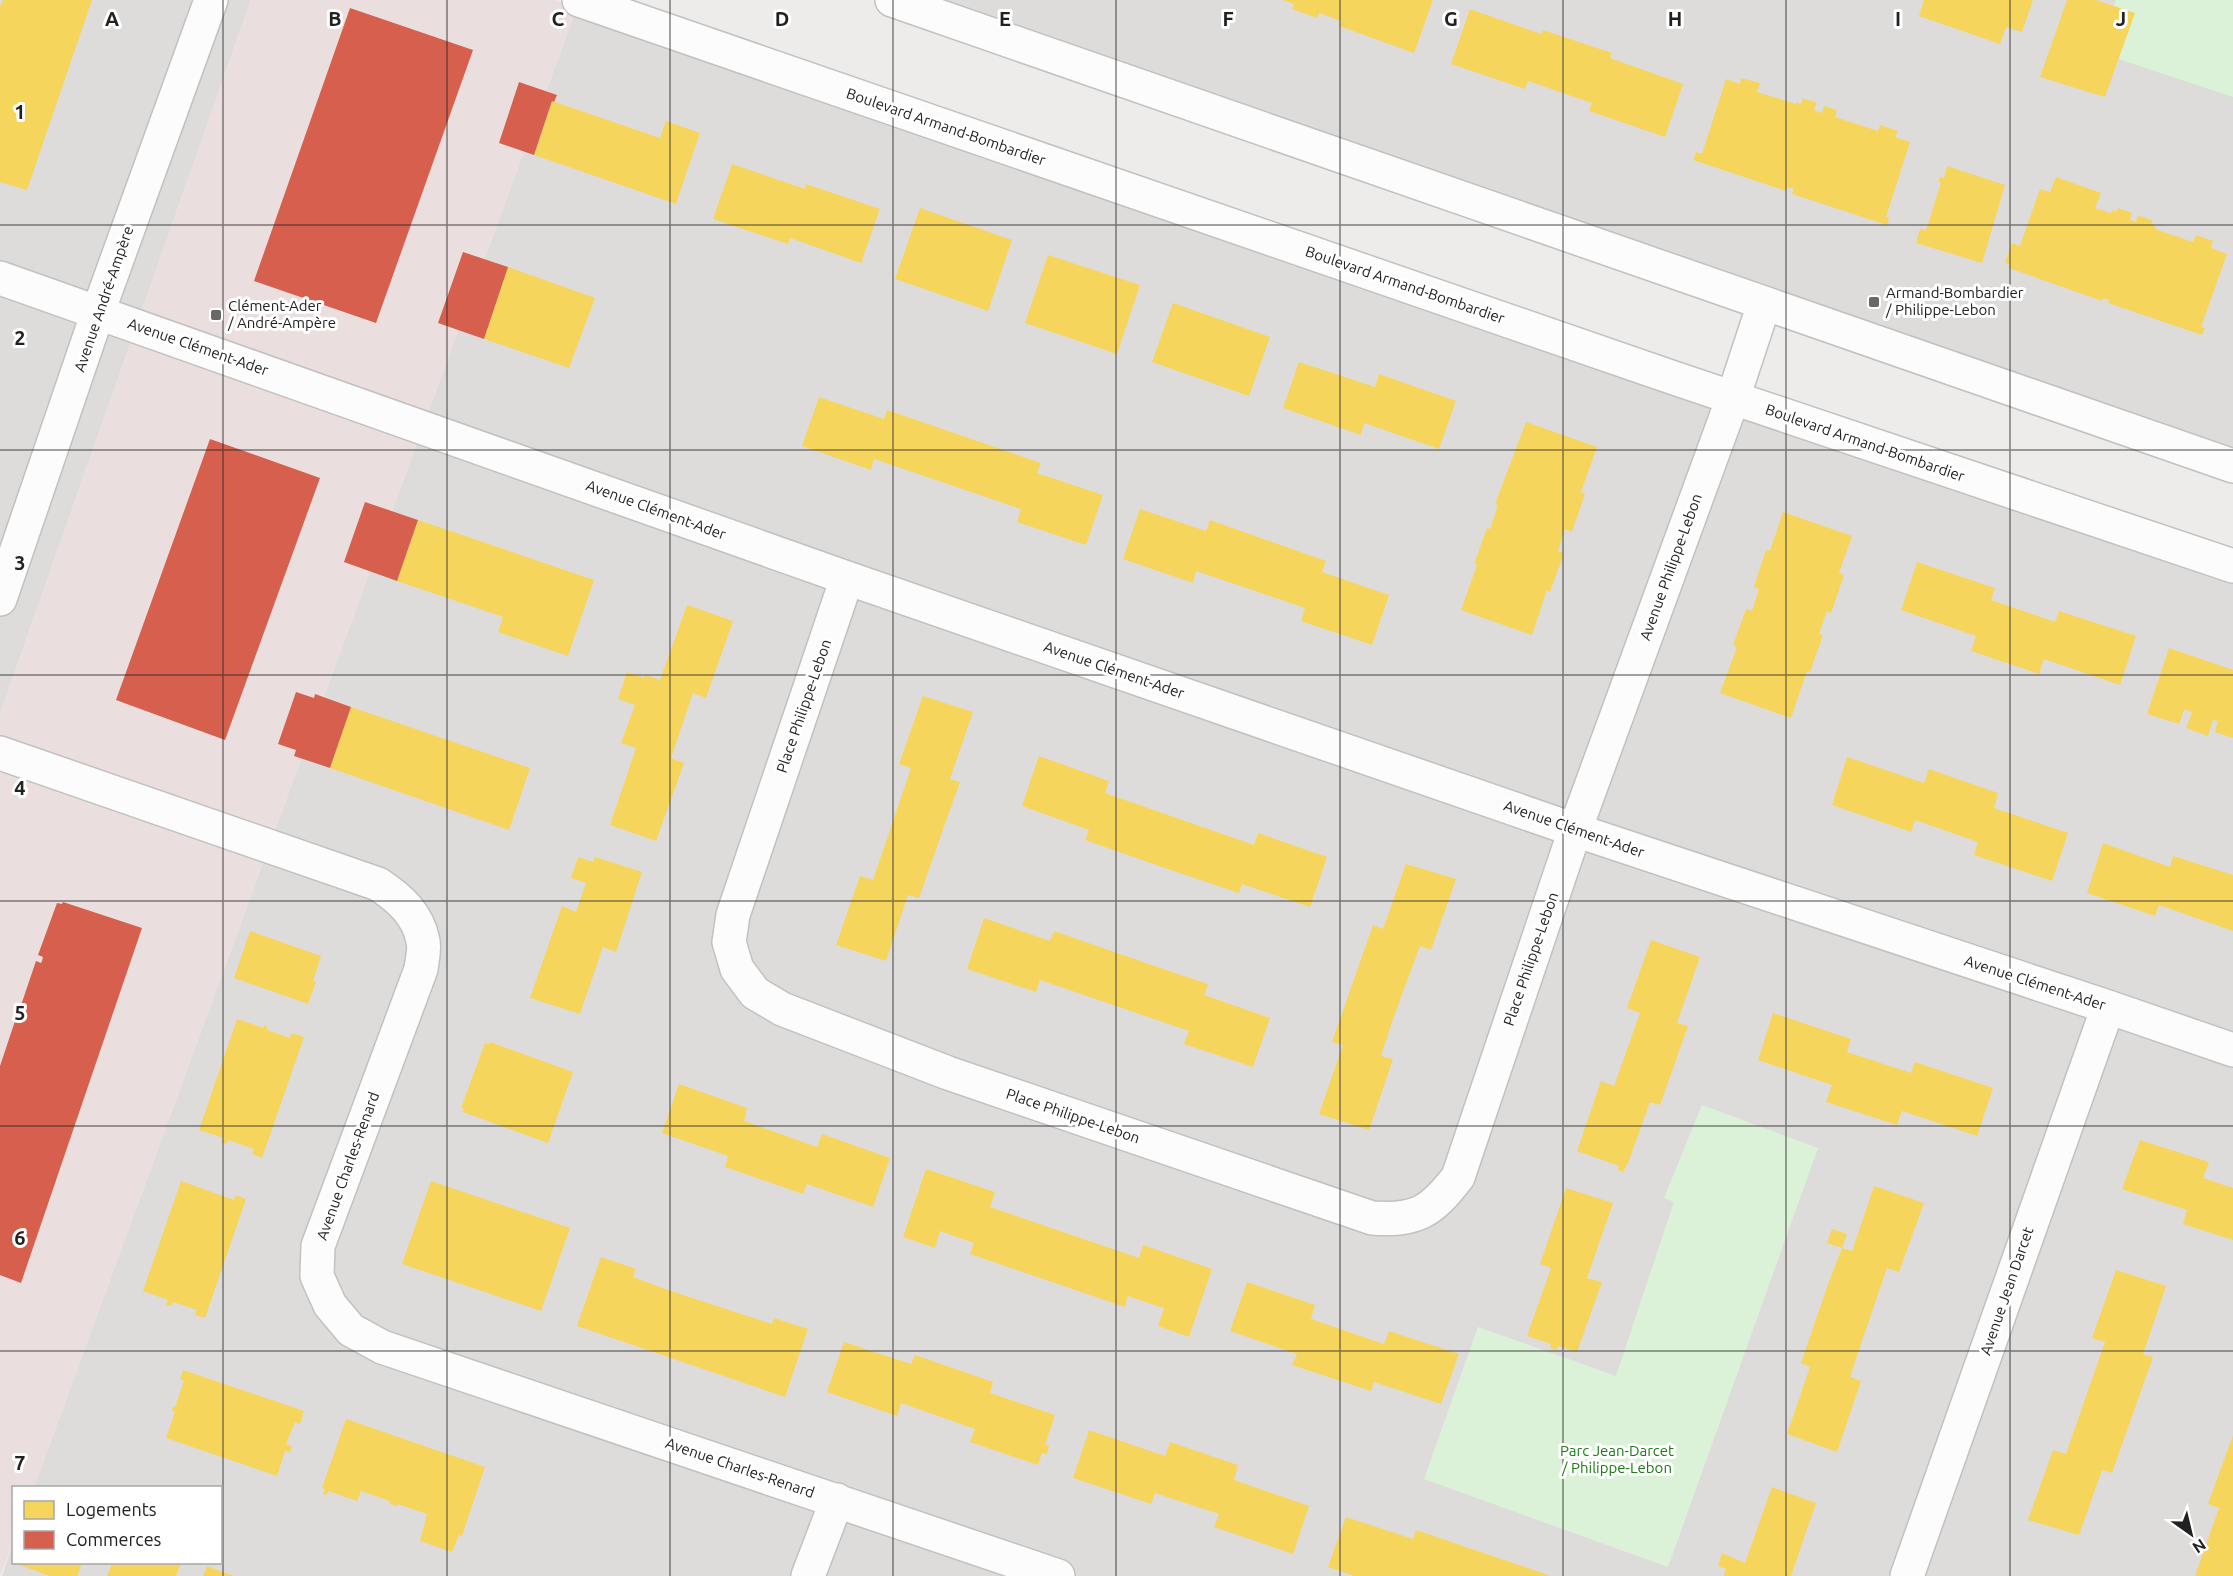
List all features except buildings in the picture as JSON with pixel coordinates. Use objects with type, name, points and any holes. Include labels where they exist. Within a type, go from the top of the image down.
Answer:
[{"type":"street","name":"Avenue André-Ampère","points":[[0,599],[98,312],[210,0]]},
{"type":"street","name":"Boulevard Armand-Bombardier","points":[[579,0],[1732,398],[2233,566]]},
{"type":"street","points":[[892,0],[2233,466]]},
{"type":"street","name":"Avenue Clément-Ader","points":[[0,278],[847,578],[1575,830],[2233,1050]]},
{"type":"street","name":"Avenue Philippe-Lebon","points":[[1575,830],[1732,398],[1764,303]]},
{"type":"street","name":"Place Philippe-Lebon","points":[[847,578],[733,915],[729,942],[737,969],[755,993],[782,1009],[948,1073],[1372,1218],[1397,1220],[1423,1212],[1443,1196],[1458,1177],[1575,830]]},
{"type":"street","name":"Avenue Charles-Renard","points":[[0,753],[378,884],[400,898],[417,921],[424,942],[422,969],[318,1245],[317,1276],[330,1305],[351,1330],[382,1347],[1058,1576]]},
{"type":"street","name":"Avenue Jean Darcet","points":[[1907,1576],[2108,1007]]},
{"type":"street","points":[[808,1576],[837,1500]]},
{"type":"shaded area","points":[[0,0],[251,0],[0,714]]},
{"type":"shaded area","points":[[251,0],[556,0],[577,7],[34,1486],[12,1486],[12,1546],[0,1576],[0,714]]},
{"type":"shaded area","points":[[896,0],[2233,0],[2233,452]]},
{"type":"shaded area","points":[[577,7],[2233,566],[2233,1576],[2,1576],[12,1547],[12,1564],[222,1564],[222,1486],[34,1486]]},
{"type":"green space","points":[[2116,0],[2233,0],[2233,97],[2097,52]]},
{"type":"green space","name":"Parc Jean-Darcet / Philippe-Lebon","points":[[1702,1105],[1818,1148],[1668,1567],[1424,1479],[1478,1327],[1616,1376],[1674,1202],[1664,1198]]},
{"type":"place","name":"Armand-Bombardier / Philippe-Lebon","points":[[1874,302]]},
{"type":"place","name":"Clément-Ader / André-Ampère","points":[[216,315]]}]
